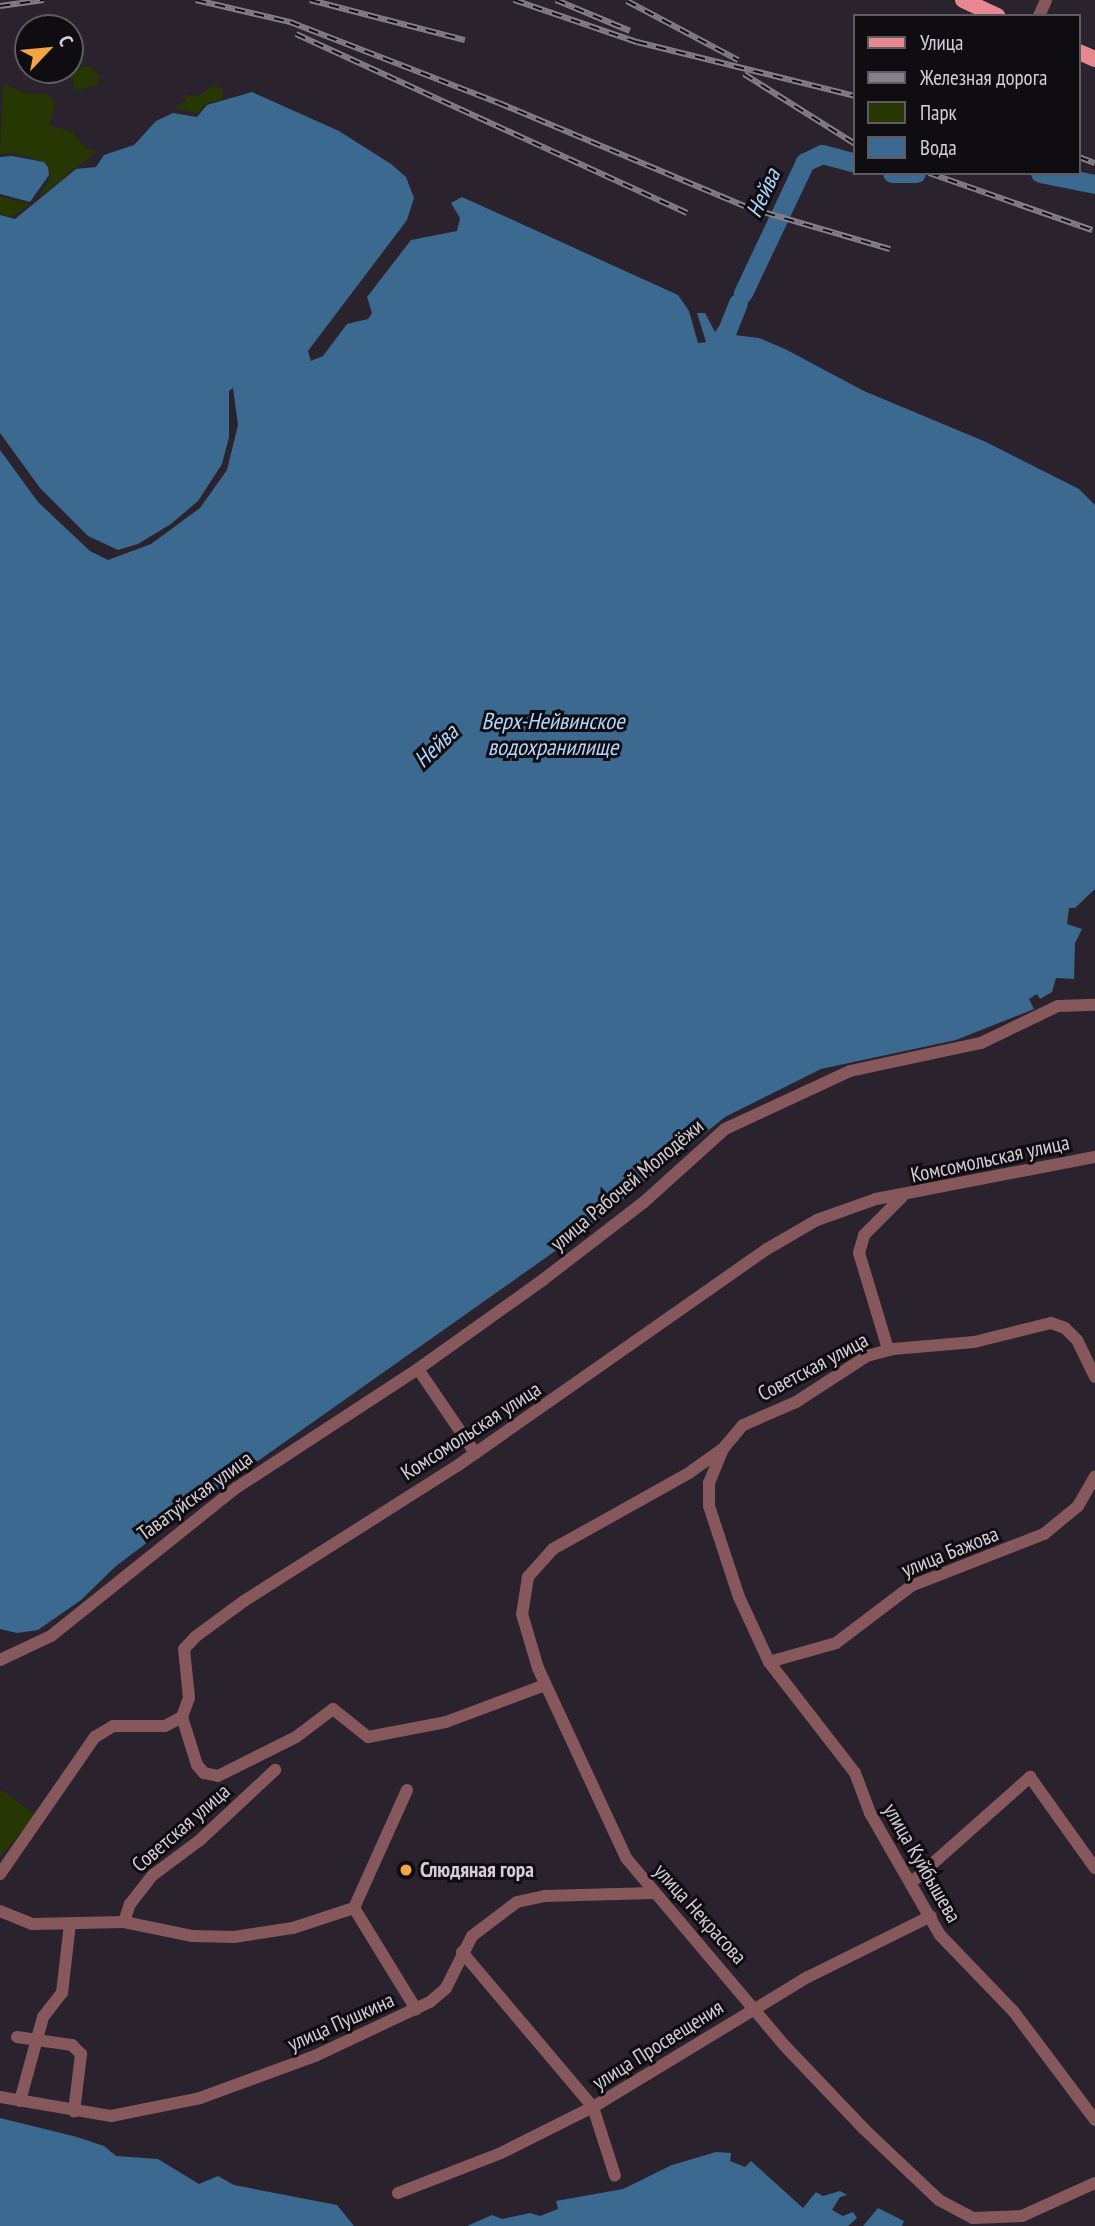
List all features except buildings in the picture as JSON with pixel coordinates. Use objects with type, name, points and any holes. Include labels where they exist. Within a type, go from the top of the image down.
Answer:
[{"type":"main road","points":[[963,0],[994,14]]},
{"type":"street","name":"улица Рабочей Молодёжи","points":[[418,1368],[623,1218],[725,1129],[850,1071],[981,1043],[1058,1006],[1095,1005]]},
{"type":"street","name":"Комсомольская улица","points":[[181,1717],[189,1698],[183,1654],[189,1642],[244,1601],[475,1453],[787,1237],[831,1214],[876,1199],[903,1197],[1095,1157]]},
{"type":"street","points":[[888,1349],[859,1253],[864,1235],[903,1197]]},
{"type":"street","name":"Советская улица","points":[[528,1577],[546,1554],[570,1536],[689,1473],[724,1448],[748,1422],[787,1407],[853,1363],[888,1349],[964,1344],[1051,1323],[1065,1328],[1077,1340],[1095,1377]]},
{"type":"street","points":[[418,1368],[475,1453]]},
{"type":"street","name":"Таватуйская улица","points":[[0,1660],[51,1636],[133,1566],[236,1488],[418,1368]]},
{"type":"street","name":"улица Куйбышева","points":[[724,1448],[709,1483],[709,1506],[739,1597],[769,1662],[855,1773],[870,1813],[953,1951],[1002,1998],[1095,2120]]},
{"type":"street","name":"улица Бажова","points":[[769,1662],[836,1643],[911,1586],[1044,1534],[1072,1513],[1095,1477]]},
{"type":"street","name":"улица Некрасова","points":[[528,1577],[522,1614],[545,1685],[614,1837],[654,1893],[832,2096],[928,2191],[957,2212],[984,2220],[1012,2218],[1095,2183]]},
{"type":"street","points":[[0,1874],[95,1737],[113,1726],[165,1726],[181,1717],[197,1765],[213,1776],[229,1773],[296,1737],[333,1709],[368,1738],[446,1722],[545,1685]]},
{"type":"street","name":"Советская улица","points":[[124,1922],[130,1904],[153,1875],[200,1840],[275,1770]]},
{"type":"street","points":[[913,1881],[1030,1777],[1095,1868]]},
{"type":"street","points":[[0,1911],[33,1924],[124,1922],[192,1936],[234,1937],[293,1928],[354,1908],[407,1790]]},
{"type":"street","name":"улица Пушкина","points":[[0,2098],[74,2112],[127,2116],[184,2103],[315,2056],[416,2009],[446,1989],[462,1952],[480,1928],[517,1902],[545,1896],[654,1893]]},
{"type":"street","points":[[354,1908],[416,2009]]},
{"type":"street","name":"улица Просвещения","points":[[398,2193],[501,2153],[593,2107],[754,2008],[868,1944],[931,1916]]},
{"type":"street","points":[[20,2101],[39,2041],[43,2017],[62,1993],[71,1924]]},
{"type":"street","points":[[462,1952],[593,2107],[615,2176]]},
{"type":"street","points":[[18,2037],[72,2045],[81,2054],[74,2112]]},
{"type":"green space","points":[[88,66],[100,75],[97,85],[74,91],[73,84],[84,84],[84,67]]},
{"type":"green space","points":[[3,84],[29,94],[48,94],[56,104],[49,125],[73,132],[85,148],[97,151],[37,199],[51,177],[48,163],[13,153],[0,155]]},
{"type":"green space","points":[[214,85],[223,89],[223,99],[207,103],[198,113],[174,108],[186,101],[184,94],[197,97]]},
{"type":"green space","points":[[0,196],[29,206],[8,218],[0,213]]},
{"type":"green space","points":[[0,1789],[36,1815],[1,1855],[0,1855]]},
{"type":"water","name":"Верх-Нейвинское водохранилище","points":[[252,92],[339,131],[391,164],[406,177],[414,198],[407,220],[308,351],[311,361],[323,356],[347,324],[368,319],[372,313],[367,297],[411,240],[457,231],[460,218],[451,203],[462,197],[678,295],[689,311],[698,343],[706,342],[697,313],[705,313],[715,332],[726,316],[739,323],[735,335],[759,338],[785,349],[864,391],[986,442],[1079,489],[1095,505],[1095,889],[1075,908],[1069,908],[1067,924],[1082,929],[1075,943],[1074,979],[1056,978],[1052,992],[1040,999],[1037,994],[1029,999],[1034,1009],[956,1040],[821,1069],[725,1117],[585,1230],[214,1492],[116,1566],[81,1600],[38,1630],[17,1633],[0,1629],[0,450],[38,502],[90,551],[108,560],[151,544],[200,508],[227,470],[238,425],[233,388],[229,391],[229,437],[222,464],[198,501],[171,524],[138,544],[118,550],[88,536],[40,488],[0,433],[0,215],[15,219],[76,169],[96,167],[104,155],[134,145],[156,121],[173,113],[197,117],[207,105]]},
{"type":"water","points":[[12,156],[44,162],[48,167],[49,175],[30,202],[0,194],[0,157]]},
{"type":"water","points":[[0,2118],[77,2137],[104,2146],[116,2156],[158,2159],[199,2184],[218,2176],[234,2185],[337,2205],[354,2226],[0,2226]]},
{"type":"water","points":[[716,2152],[731,2153],[730,2161],[745,2167],[751,2161],[803,2208],[816,2192],[823,2196],[840,2191],[847,2195],[840,2197],[832,2210],[843,2216],[853,2212],[857,2218],[848,2226],[467,2226],[492,2215],[502,2219],[530,2213],[540,2216],[558,2209],[556,2201],[623,2189],[672,2165]]},
{"type":"water","points":[[878,2208],[904,2221],[902,2226],[863,2226]]},
{"type":"waterway","name":"Нейва","points":[[743,293],[805,162],[822,154],[853,162]]},
{"type":"waterway","name":"Нейва","points":[[1050,175],[1095,184]]},
{"type":"waterway","name":"Нейва","points":[[722,343],[738,303]]},
{"type":"railway","points":[[0,6],[44,0]]},
{"type":"railway","points":[[196,0],[290,22],[499,103],[746,207],[890,249]]},
{"type":"railway","points":[[310,0],[465,40]]},
{"type":"railway","points":[[514,0],[637,42],[853,96]]},
{"type":"railway","points":[[556,0],[630,31]]},
{"type":"railway","points":[[627,1],[738,60]]},
{"type":"railway","points":[[296,34],[687,213]]},
{"type":"railway","points":[[744,74],[853,143]]},
{"type":"railway","points":[[1081,158],[1095,163]]},
{"type":"railway","points":[[935,175],[1092,230]]},
{"type":"place","name":"Слюдяная гора","points":[[406,1870]]}]
